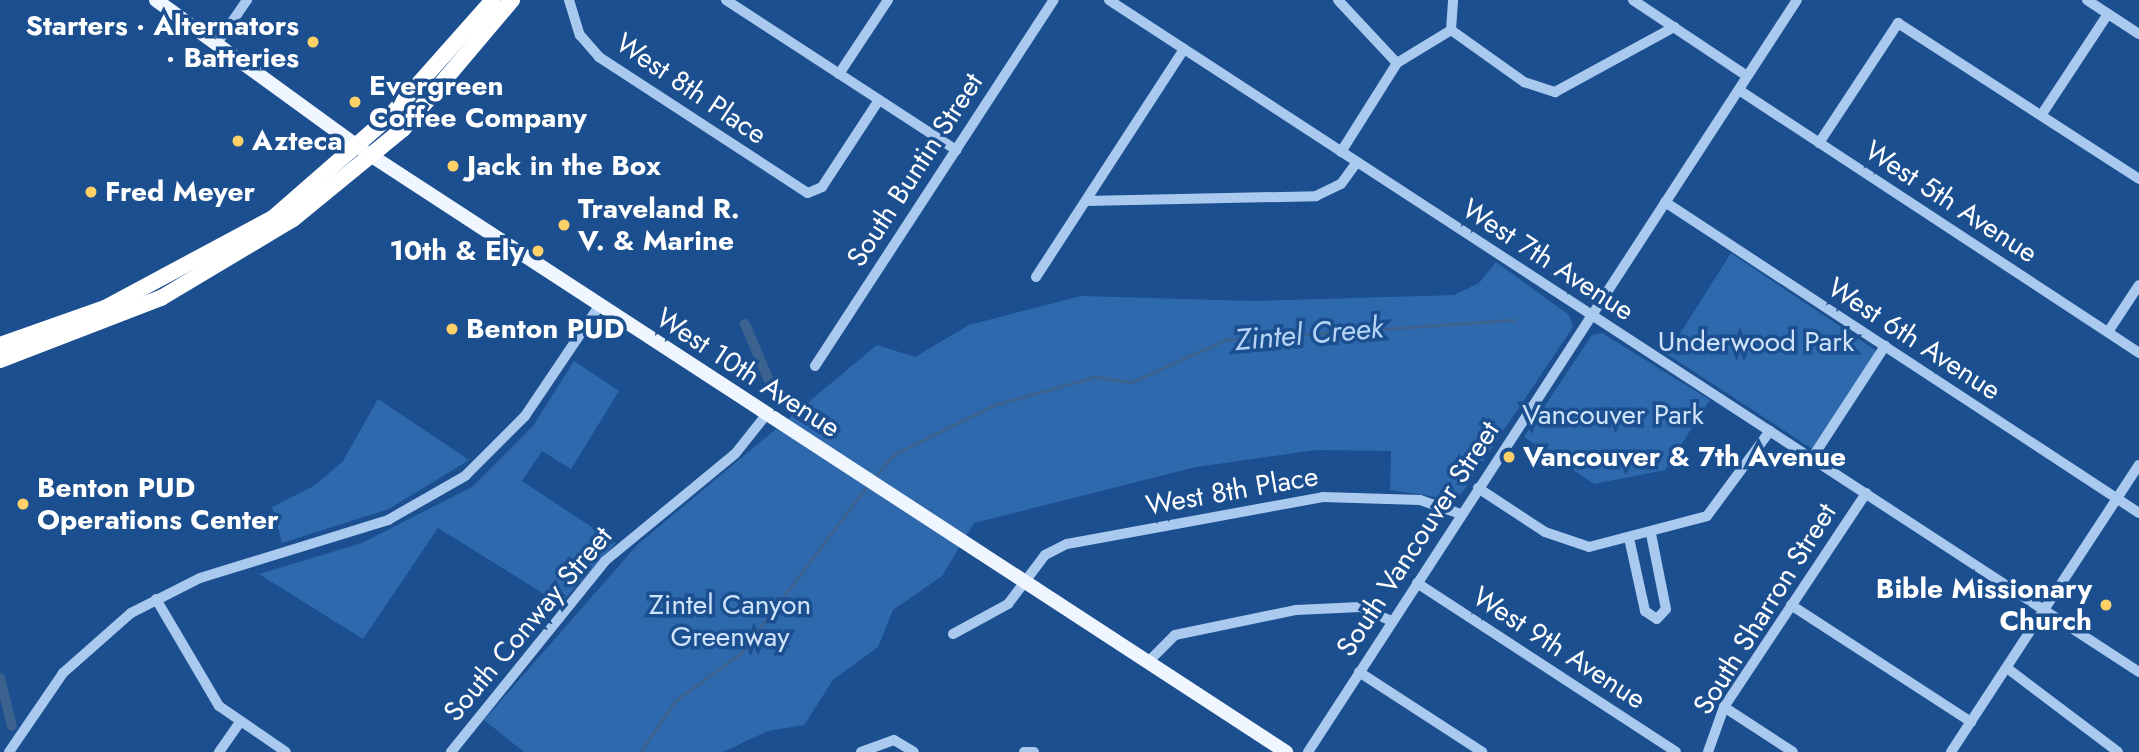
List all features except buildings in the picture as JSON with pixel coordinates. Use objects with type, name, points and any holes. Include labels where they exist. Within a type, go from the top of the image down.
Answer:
[{"type":"highway","points":[[0,345],[105,308],[198,263],[272,218],[358,147],[450,55],[493,0]]},
{"type":"highway","points":[[0,360],[120,317],[220,266],[372,156],[448,82],[512,0]]},
{"type":"main road","name":"West 10th Avenue","points":[[156,0],[358,147],[1286,752]]},
{"type":"street","points":[[216,45],[247,0]]},
{"type":"street","name":"West 8th Place","points":[[569,0],[580,35],[599,57],[812,194],[879,100]]},
{"type":"street","points":[[726,0],[956,150]]},
{"type":"street","points":[[839,74],[888,0]]},
{"type":"street","name":"South Buntin Street","points":[[815,366],[1054,0]]},
{"type":"street","name":"West 7th Avenue","points":[[1109,0],[2139,672]]},
{"type":"street","points":[[1338,0],[1397,63]]},
{"type":"street","points":[[1451,30],[1452,0]]},
{"type":"street","points":[[1633,0],[1747,76]]},
{"type":"street","name":"South Vancouver Street","points":[[1308,752],[1797,0]]},
{"type":"street","points":[[2087,0],[2139,34]]},
{"type":"street","points":[[2042,114],[2108,14]]},
{"type":"street","points":[[1819,143],[1898,23],[2139,178]]},
{"type":"street","points":[[1451,30],[1524,82],[1555,92],[1674,27]]},
{"type":"street","points":[[1341,152],[1397,63],[1451,30]]},
{"type":"street","points":[[1036,277],[1184,49]]},
{"type":"street","name":"West 5th Avenue","points":[[1739,90],[2139,353]]},
{"type":"street","points":[[1086,201],[1316,196],[1341,184],[1357,162]]},
{"type":"street","name":"West 6th Avenue","points":[[1665,202],[2139,513]]},
{"type":"street","points":[[2108,332],[2139,285]]},
{"type":"street","points":[[9,752],[78,657],[156,599],[200,578],[367,528],[440,493],[516,426],[600,305]]},
{"type":"street","points":[[1812,458],[1885,346]]},
{"type":"street","name":"South Conway Street","points":[[451,752],[605,561],[734,454],[766,415]]},
{"type":"street","points":[[1478,488],[1569,542],[1589,547],[1651,534],[1707,516],[1770,431]]},
{"type":"street","points":[[1951,752],[2139,465]]},
{"type":"street","name":"South Sharron Street","points":[[1708,752],[1724,707],[1866,493]]},
{"type":"street","name":"West 8th Place","points":[[953,634],[1008,604],[1045,555],[1067,544],[1282,500],[1385,497],[1443,504],[1461,514]]},
{"type":"street","points":[[1629,538],[1644,611],[1657,619],[1666,608],[1651,534]]},
{"type":"street","name":"West 9th Avenue","points":[[1416,583],[1676,752]]},
{"type":"street","points":[[156,599],[207,691],[239,723],[286,752]]},
{"type":"street","points":[[1791,605],[1971,722]]},
{"type":"street","points":[[1148,662],[1175,635],[1286,611],[1346,606],[1392,621]]},
{"type":"street","points":[[2007,668],[2118,752]]},
{"type":"street","points":[[1359,672],[1482,752]]},
{"type":"street","points":[[1724,707],[1793,752]]},
{"type":"street","points":[[219,752],[239,723]]},
{"type":"street","points":[[861,752],[894,740],[914,752]]},
{"type":"street","points":[[1024,752],[1034,752]]},
{"type":"green space","name":"Underwood Park","points":[[1731,253],[1878,352],[1814,450],[1667,354]]},
{"type":"green space","name":"Zintel Canyon Greenway","points":[[1496,262],[1569,315],[1573,327],[1457,500],[1390,490],[1391,451],[1316,450],[1196,467],[974,523],[942,576],[893,610],[878,647],[833,680],[804,725],[768,731],[723,752],[524,752],[484,720],[638,544],[877,345],[915,357],[969,325],[1081,296],[1254,301],[1454,295],[1479,283]]},
{"type":"green space","name":"Vancouver Park","points":[[1602,333],[1710,400],[1665,470],[1594,484],[1524,437],[1592,335]]},
{"type":"green space","points":[[574,361],[619,391],[571,469],[542,451],[522,481],[616,543],[560,604],[438,528],[363,639],[259,574],[362,543],[472,487],[533,426]]},
{"type":"green space","points":[[378,399],[469,460],[389,509],[282,543],[272,507],[314,486],[343,461]]},
{"type":"waterway","name":"Zintel Creek","points":[[874,478],[893,455],[994,405],[1095,377],[1132,382],[1225,340],[1514,320]]},
{"type":"waterway","points":[[745,324],[773,390]]},
{"type":"waterway","name":"Zintel Creek","points":[[640,752],[676,700],[740,654],[868,485]]},
{"type":"waterway","points":[[0,678],[12,726]]},
{"type":"place","name":"Starters · Alternators · Batteries","points":[[313,42]]},
{"type":"place","name":"Evergreen Coffee Company","points":[[355,102]]},
{"type":"place","name":"Azteca","points":[[238,141]]},
{"type":"place","name":"Jack in the Box","points":[[453,166]]},
{"type":"place","name":"Fred Meyer","points":[[91,192]]},
{"type":"place","name":"Traveland R. V. & Marine","points":[[564,225]]},
{"type":"place","name":"10th & Ely","points":[[538,251]]},
{"type":"place","name":"Benton PUD","points":[[452,329]]},
{"type":"place","name":"Vancouver & 7th Avenue","points":[[1509,457]]},
{"type":"place","name":"Benton PUD Operations Center","points":[[23,504]]},
{"type":"place","name":"Bible Missionary Church","points":[[2106,605]]}]
